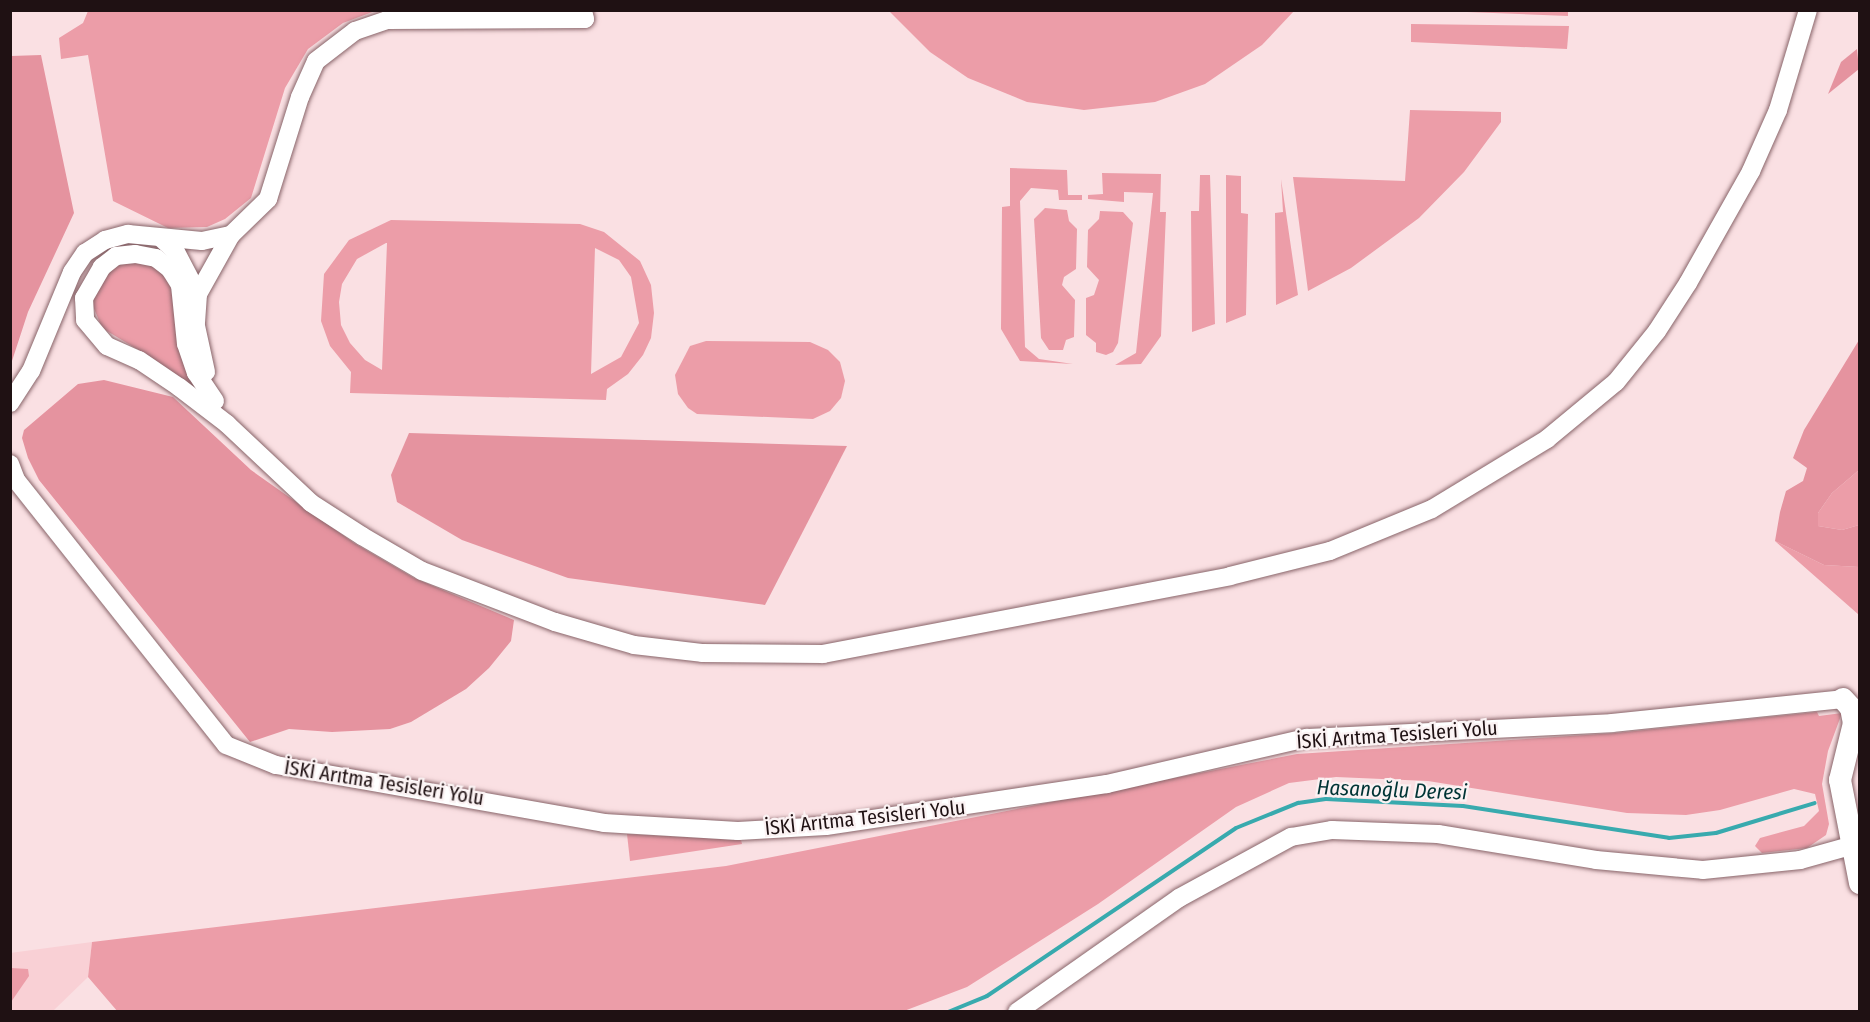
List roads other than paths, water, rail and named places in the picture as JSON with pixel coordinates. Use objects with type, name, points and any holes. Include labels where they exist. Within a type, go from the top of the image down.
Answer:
[{"type":"main road","points":[[1851,697],[1855,742],[1840,780],[1850,846],[1860,883]]},
{"type":"street","points":[[215,401],[196,326],[198,294],[231,235],[268,199],[300,97],[316,61],[354,31],[387,20],[585,19],[582,10]]},
{"type":"street","points":[[227,424],[215,401],[195,373],[186,344],[180,285],[170,269],[156,258],[135,254],[116,256],[102,267],[84,298],[85,320],[107,346],[139,360],[227,424],[310,502],[422,571],[555,622],[633,645],[702,652],[823,654],[874,647],[1219,578],[1330,551],[1454,497],[1547,439],[1616,382],[1657,331],[1688,283],[1751,171],[1778,110],[1809,10]]},
{"type":"street","points":[[10,403],[31,371],[72,272],[86,253],[105,240],[128,234],[202,241],[231,235]]},
{"type":"street","points":[[162,239],[176,252],[198,294]]},
{"type":"street","points":[[56,314],[85,320]]},
{"type":"street","name":"İSKİ Arıtma Tesisleri Yolu","points":[[10,464],[16,480],[226,745],[276,765],[604,823],[738,831],[826,826],[1107,784],[1307,738],[1612,723],[1851,697]]},
{"type":"street","points":[[1017,1011],[1179,898],[1291,837],[1332,830],[1438,834],[1596,860],[1684,870],[1800,860],[1850,846]]},
{"type":"waterway","name":"Hasanoğlu Deresi","points":[[948,1012],[987,996],[1236,828],[1298,803],[1326,799],[1463,806],[1669,838],[1716,833],[1815,803]]}]
